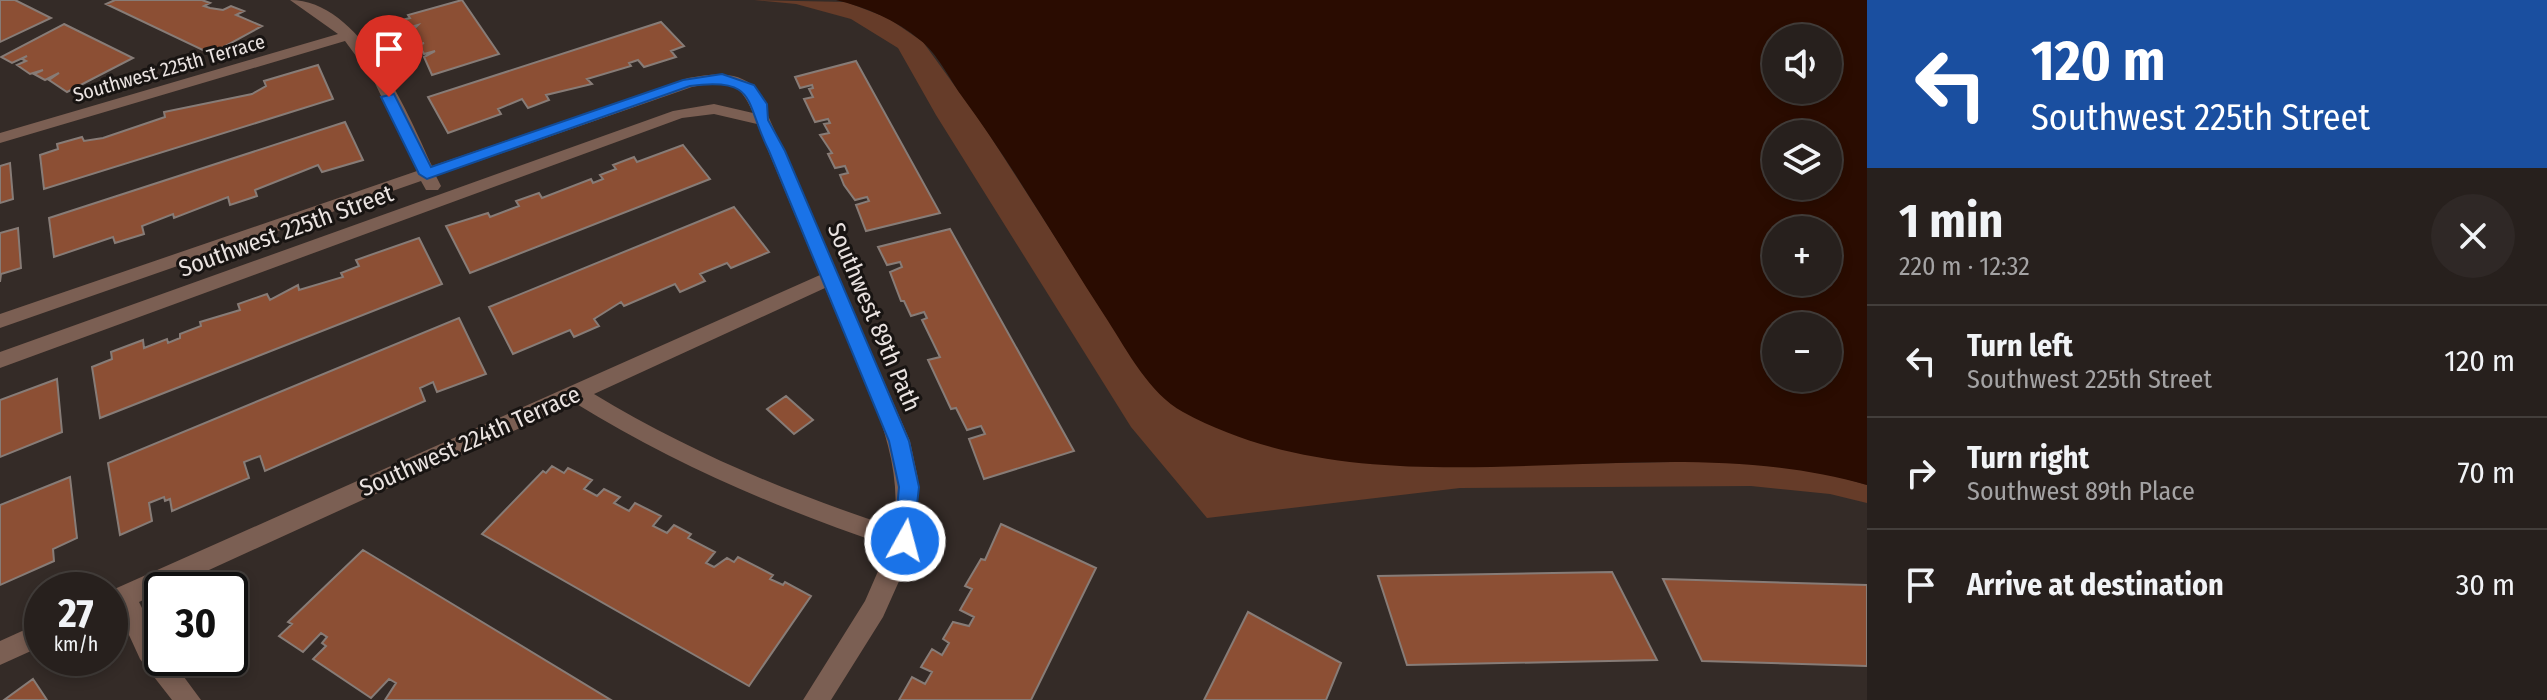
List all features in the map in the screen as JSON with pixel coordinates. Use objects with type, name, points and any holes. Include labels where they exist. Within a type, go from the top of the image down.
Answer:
[{"type":"street","points":[[297,0],[326,15],[349,35],[374,70],[439,201]]},
{"type":"street","name":"Southwest 225th Terrace","points":[[2,134],[349,35]]},
{"type":"street","name":"Southwest 225th Street","points":[[0,321],[703,79],[731,80],[749,88],[760,104],[760,120],[724,110],[690,111],[0,360]]},
{"type":"street","name":"Southwest 89th Path","points":[[760,120],[777,151],[906,465],[909,511],[905,541],[886,587],[816,700]]},
{"type":"street","name":"Southwest 224th Terrace","points":[[128,595],[829,279]]},
{"type":"street","points":[[577,394],[642,435],[728,478],[905,541]]},
{"type":"street","points":[[128,618],[149,651],[188,700]]},
{"type":"street","points":[[0,653],[24,642]]},
{"type":"shaded area","points":[[754,0],[846,2],[888,18],[923,42],[983,125],[1143,374],[1455,466],[1729,461],[1816,470],[1867,485],[1867,503],[1830,494],[1751,486],[1460,488],[1207,518],[1131,427],[936,115],[898,48],[851,19],[796,4]]},
{"type":"shaded area","points":[[836,0],[1867,0],[1867,485],[1783,468],[1696,462],[1431,467],[1345,461],[1262,444],[1183,412],[1160,394],[1140,371],[1018,178],[932,52],[911,33],[869,10]]},
{"type":"building","points":[[0,0],[15,0],[51,18],[0,42]]},
{"type":"building","points":[[115,0],[202,0],[210,3],[204,6],[210,8],[223,10],[231,6],[244,11],[236,15],[262,26],[211,54],[106,4]]},
{"type":"building","points":[[462,0],[499,54],[432,75],[424,57],[435,51],[424,54],[419,45],[424,43],[415,45],[412,39],[419,37],[414,29],[418,25],[407,28],[402,20],[410,18],[408,15]]},
{"type":"building","points":[[661,22],[684,46],[671,51],[676,57],[644,67],[638,60],[629,63],[631,66],[587,79],[592,84],[546,95],[549,100],[528,108],[522,99],[498,109],[501,114],[448,133],[428,97]]},
{"type":"building","points":[[64,24],[133,58],[67,92],[49,80],[59,73],[45,80],[34,74],[43,70],[30,74],[17,65],[26,61],[22,59],[27,56],[12,63],[1,57]]},
{"type":"building","points":[[856,61],[940,213],[866,231],[856,205],[869,201],[867,197],[855,200],[844,185],[840,175],[848,173],[845,166],[835,168],[828,154],[832,153],[820,135],[829,133],[824,124],[830,123],[828,119],[815,122],[804,99],[813,97],[809,89],[813,88],[812,85],[800,88],[795,77]]},
{"type":"building","points":[[318,65],[333,99],[44,189],[40,155],[58,149],[57,144],[82,137],[84,141],[103,138],[165,117],[164,112],[252,94],[266,86],[264,81]]},
{"type":"building","points":[[345,122],[363,160],[322,172],[318,165],[255,190],[257,196],[230,205],[228,197],[174,218],[173,214],[142,226],[144,234],[115,243],[113,237],[54,257],[49,218]]},
{"type":"building","points":[[683,145],[710,179],[470,273],[446,226],[488,213],[490,217],[519,206],[516,201],[539,193],[542,198],[591,179],[593,183],[603,179],[600,175],[616,169],[613,165],[634,157],[637,162]]},
{"type":"building","points":[[10,163],[13,199],[0,203],[0,166]]},
{"type":"building","points":[[734,207],[769,252],[731,268],[727,263],[700,274],[705,281],[680,292],[675,284],[624,306],[621,302],[594,319],[599,326],[574,337],[570,330],[513,354],[489,307]]},
{"type":"building","points":[[18,228],[21,268],[1,274],[0,282],[0,233]]},
{"type":"building","points":[[950,229],[1074,451],[984,479],[969,439],[985,434],[981,426],[967,430],[956,408],[951,409],[928,360],[940,357],[922,320],[927,318],[924,312],[911,316],[904,301],[901,301],[890,272],[902,267],[900,262],[887,265],[878,247]]},
{"type":"building","points":[[419,238],[442,284],[100,418],[92,367],[112,359],[111,352],[143,340],[144,348],[167,339],[168,343],[180,338],[180,334],[201,326],[200,322],[240,310],[238,304],[267,294],[270,300],[298,285],[299,290],[343,277],[341,273],[359,266],[356,260]]},
{"type":"building","points":[[459,318],[486,374],[437,392],[433,382],[420,388],[425,401],[265,471],[260,456],[244,462],[249,478],[172,511],[170,499],[165,501],[164,497],[149,503],[152,521],[120,535],[108,463]]},
{"type":"building","points":[[57,379],[62,432],[0,457],[0,400]]},
{"type":"building","points":[[786,396],[813,420],[794,434],[767,409]]},
{"type":"building","points":[[552,466],[564,473],[568,468],[592,480],[584,489],[597,496],[604,489],[620,497],[614,503],[629,511],[635,503],[661,516],[653,526],[667,533],[674,525],[691,534],[688,538],[715,552],[706,563],[714,567],[727,558],[734,562],[738,557],[773,575],[770,579],[783,585],[785,582],[811,596],[749,686],[482,534],[543,471],[546,473]]},
{"type":"building","points":[[70,477],[77,538],[53,549],[54,561],[0,585],[0,505]]},
{"type":"building","points":[[1001,524],[1096,568],[1031,700],[899,700],[912,677],[925,684],[932,672],[921,667],[932,649],[942,655],[949,643],[943,639],[953,622],[969,626],[974,617],[960,610],[972,589],[965,586],[981,559],[985,560]]},
{"type":"building","points":[[363,550],[611,700],[385,700],[396,683],[389,679],[371,698],[313,659],[326,646],[322,643],[327,637],[321,633],[303,652],[279,636],[292,624],[288,622]]},
{"type":"building","points":[[1612,572],[1657,660],[1407,665],[1378,576]]},
{"type":"building","points":[[1663,579],[1867,585],[1867,666],[1702,661]]},
{"type":"building","points":[[1248,612],[1341,663],[1326,700],[1204,700]]},
{"type":"building","points":[[33,679],[47,700],[4,700]]},
{"type":"route","points":[[389,97],[427,174],[688,83],[722,78],[740,82],[749,88],[760,104],[760,120],[777,151],[899,441],[909,487],[905,541]]}]
